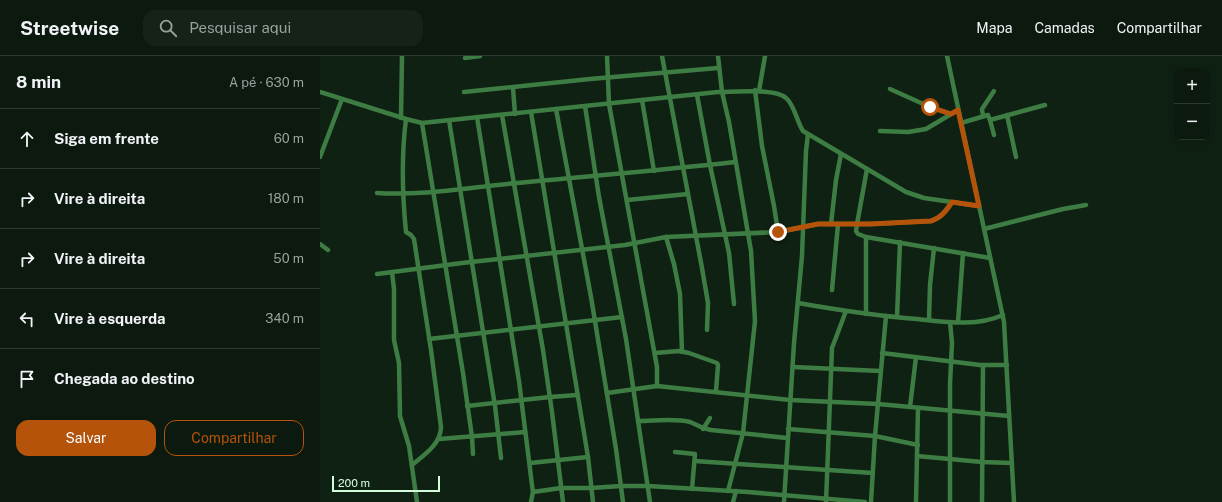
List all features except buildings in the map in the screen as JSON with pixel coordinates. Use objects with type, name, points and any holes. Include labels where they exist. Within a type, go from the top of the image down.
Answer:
[{"type":"street","points":[[402,56],[404,118],[402,194],[406,232],[413,237],[441,428],[439,439],[424,455],[412,464]]},
{"type":"street","points":[[465,58],[480,56]]},
{"type":"street","points":[[607,56],[609,104],[655,353],[657,366],[656,386]]},
{"type":"street","points":[[662,56],[669,98],[692,208],[708,303],[708,330]]},
{"type":"street","points":[[718,56],[718,68],[729,122],[752,267],[755,322],[743,433],[728,491]]},
{"type":"street","points":[[765,56],[757,91],[762,146],[778,232]]},
{"type":"street","points":[[947,56],[1003,315],[1014,502]]},
{"type":"street","points":[[464,92],[609,77],[718,68]]},
{"type":"street","points":[[513,88],[515,114]]},
{"type":"street","points":[[890,89],[930,107],[951,114]]},
{"type":"street","points":[[320,92],[404,118],[422,122],[556,110],[722,92],[757,91],[780,94],[786,97],[790,102],[803,131],[906,192],[916,197],[979,206]]},
{"type":"street","points":[[983,116],[982,109],[994,91]]},
{"type":"street","points":[[697,95],[724,235],[729,253],[734,304]]},
{"type":"street","points":[[320,157],[342,99]]},
{"type":"street","points":[[642,100],[654,171]]},
{"type":"street","points":[[990,120],[1045,105]]},
{"type":"street","points":[[585,106],[608,246],[634,389],[650,502]]},
{"type":"street","points":[[556,110],[595,319],[623,502]]},
{"type":"street","points":[[880,131],[908,132],[926,129],[958,110]]},
{"type":"street","points":[[531,112],[588,457],[593,502]]},
{"type":"street","points":[[502,115],[539,326],[550,397],[563,502]]},
{"type":"street","points":[[961,123],[988,115],[994,135]]},
{"type":"street","points":[[1008,115],[1016,157]]},
{"type":"street","points":[[477,117],[511,329],[530,463],[533,492],[531,502]]},
{"type":"street","points":[[449,120],[500,434],[501,458]]},
{"type":"street","points":[[422,122],[472,437],[473,454]]},
{"type":"street","points":[[784,502],[790,400],[804,227],[806,151],[808,134]]},
{"type":"street","points":[[831,224],[836,180],[841,154]]},
{"type":"street","points":[[377,193],[402,194],[433,192],[735,162]]},
{"type":"street","points":[[866,169],[856,231],[858,234],[866,237],[990,258]]},
{"type":"street","points":[[627,200],[688,194]]},
{"type":"street","points":[[377,274],[634,243],[666,237],[778,232],[818,224],[931,221],[938,219],[952,202]]},
{"type":"street","points":[[984,229],[1063,209],[1086,205]]},
{"type":"street","points":[[832,290],[838,224]]},
{"type":"street","points":[[666,237],[680,294],[682,352]]},
{"type":"street","points":[[866,237],[866,314]]},
{"type":"street","points":[[897,317],[900,242]]},
{"type":"street","points":[[320,244],[328,250]]},
{"type":"street","points":[[929,320],[930,285],[934,248]]},
{"type":"street","points":[[958,322],[963,253]]},
{"type":"street","points":[[392,272],[394,289],[394,340],[399,363],[400,416],[409,446],[417,502]]},
{"type":"street","points":[[798,303],[866,314],[950,322],[986,321],[1003,315]]},
{"type":"street","points":[[826,500],[832,348],[846,311]]},
{"type":"street","points":[[871,502],[880,371],[886,316]]},
{"type":"street","points":[[429,340],[511,329],[622,317]]},
{"type":"street","points":[[950,322],[952,343],[950,502]]},
{"type":"street","points":[[655,353],[682,352],[717,362],[716,391]]},
{"type":"street","points":[[882,353],[983,365],[1007,365]]},
{"type":"street","points":[[910,407],[916,357]]},
{"type":"street","points":[[982,502],[983,365]]},
{"type":"street","points":[[793,367],[880,371]]},
{"type":"street","points":[[607,393],[656,386],[687,390],[716,391],[790,400],[878,404],[1009,416]]},
{"type":"street","points":[[467,406],[577,395]]},
{"type":"street","points":[[916,502],[918,408]]},
{"type":"street","points":[[703,429],[710,418]]},
{"type":"street","points":[[638,421],[690,422],[703,429],[788,438]]},
{"type":"street","points":[[788,429],[875,436],[918,445]]},
{"type":"street","points":[[439,439],[525,432]]},
{"type":"street","points":[[675,452],[695,454],[692,488]]},
{"type":"street","points":[[917,456],[982,462],[1012,463]]},
{"type":"street","points":[[530,463],[588,457]]},
{"type":"street","points":[[695,461],[873,473]]},
{"type":"street","points":[[533,492],[561,488],[648,486],[736,491],[826,500],[865,502]]},
{"type":"street","points":[[733,502],[736,491]]},
{"type":"route","points":[[778,232],[818,224],[870,224],[931,221],[938,219],[952,202],[979,206],[958,110],[951,114],[930,107]]}]
